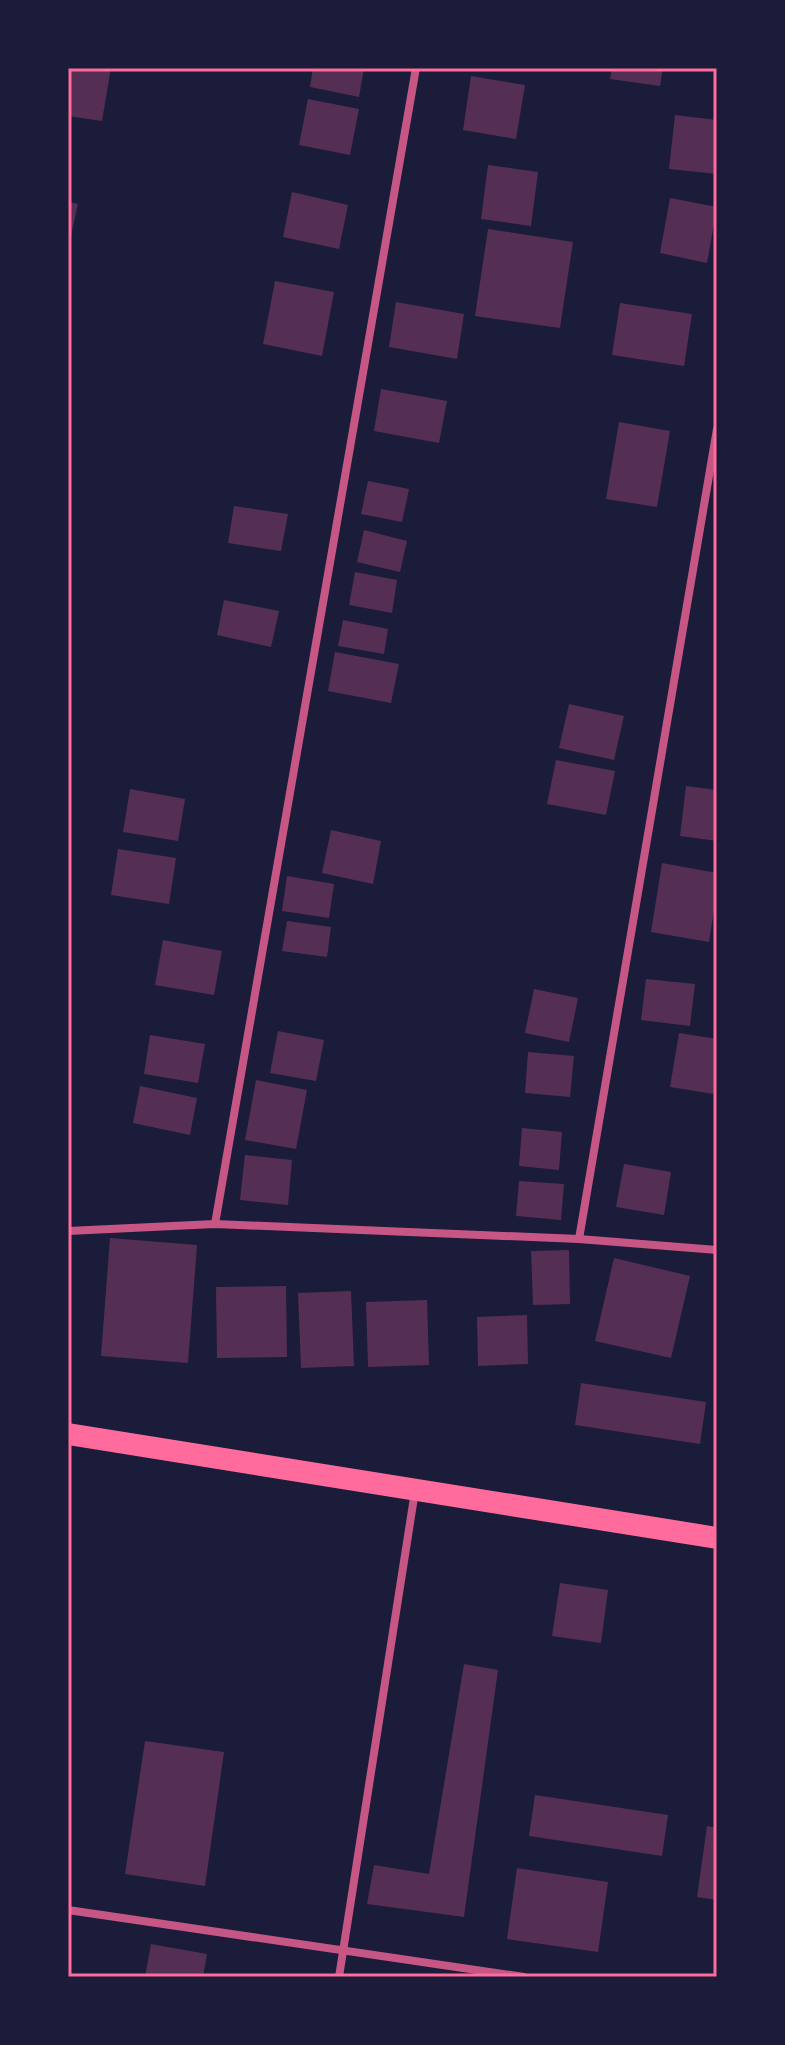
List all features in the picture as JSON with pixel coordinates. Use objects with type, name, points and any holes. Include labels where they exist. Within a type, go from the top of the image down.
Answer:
[{"type":"highway","points":[[68,1434],[717,1538]]},
{"type":"street","points":[[215,1224],[416,68]]},
{"type":"street","points":[[579,1239],[717,429]]},
{"type":"street","points":[[68,1231],[215,1224],[579,1239],[717,1250]]},
{"type":"street","points":[[339,1977],[415,1490]]},
{"type":"street","points":[[68,1910],[524,1977]]},
{"type":"building","points":[[68,68],[111,68],[102,121],[68,116]]},
{"type":"building","points":[[313,68],[364,68],[359,97],[310,87]]},
{"type":"building","points":[[612,68],[663,68],[660,86],[610,79]]},
{"type":"building","points":[[471,76],[525,85],[516,139],[463,130]]},
{"type":"building","points":[[308,99],[359,109],[350,155],[299,145]]},
{"type":"building","points":[[675,115],[717,120],[717,174],[669,169]]},
{"type":"building","points":[[488,165],[538,172],[531,226],[481,219]]},
{"type":"building","points":[[292,192],[348,205],[339,249],[283,237]]},
{"type":"building","points":[[670,198],[717,207],[707,263],[660,253]]},
{"type":"building","points":[[68,202],[78,204],[69,245],[68,245]]},
{"type":"building","points":[[488,229],[573,242],[560,328],[475,316]]},
{"type":"building","points":[[275,281],[334,292],[322,356],[263,344]]},
{"type":"building","points":[[396,302],[464,314],[457,359],[389,347]]},
{"type":"building","points":[[620,303],[692,314],[684,366],[612,355]]},
{"type":"building","points":[[381,389],[447,401],[439,443],[374,431]]},
{"type":"building","points":[[619,422],[670,431],[657,507],[606,499]]},
{"type":"building","points":[[368,481],[409,489],[402,522],[361,514]]},
{"type":"building","points":[[234,506],[288,514],[281,551],[228,543]]},
{"type":"building","points":[[364,530],[407,541],[400,572],[357,562]]},
{"type":"building","points":[[355,572],[397,580],[392,613],[349,605]]},
{"type":"building","points":[[224,600],[279,611],[271,647],[217,635]]},
{"type":"building","points":[[343,620],[388,629],[384,654],[338,646]]},
{"type":"building","points":[[335,652],[399,664],[391,703],[328,691]]},
{"type":"building","points":[[569,704],[624,716],[614,760],[559,748]]},
{"type":"building","points":[[556,760],[615,771],[606,815],[547,804]]},
{"type":"building","points":[[686,786],[717,790],[717,841],[680,836]]},
{"type":"building","points":[[130,789],[185,799],[178,841],[123,832]]},
{"type":"building","points":[[331,830],[381,841],[373,884],[322,873]]},
{"type":"building","points":[[118,849],[176,858],[169,904],[111,895]]},
{"type":"building","points":[[662,863],[717,873],[709,942],[651,932]]},
{"type":"building","points":[[287,876],[334,884],[329,918],[282,911]]},
{"type":"building","points":[[287,921],[331,927],[327,957],[282,951]]},
{"type":"building","points":[[163,940],[222,951],[214,995],[155,985]]},
{"type":"building","points":[[646,979],[695,984],[690,1026],[641,1020]]},
{"type":"building","points":[[534,989],[578,998],[569,1042],[525,1033]]},
{"type":"building","points":[[278,1031],[324,1040],[316,1081],[270,1073]]},
{"type":"building","points":[[679,1033],[717,1039],[714,1094],[670,1087]]},
{"type":"building","points":[[150,1035],[205,1044],[198,1083],[144,1074]]},
{"type":"building","points":[[528,1052],[574,1056],[570,1097],[525,1093]]},
{"type":"building","points":[[256,1080],[307,1090],[296,1149],[245,1140]]},
{"type":"building","points":[[140,1086],[197,1098],[190,1135],[133,1123]]},
{"type":"building","points":[[522,1128],[562,1132],[559,1170],[519,1166]]},
{"type":"building","points":[[245,1155],[292,1160],[288,1205],[240,1200]]},
{"type":"building","points":[[624,1164],[671,1172],[664,1215],[616,1207]]},
{"type":"building","points":[[519,1181],[564,1184],[561,1220],[516,1216]]},
{"type":"building","points":[[110,1238],[197,1245],[188,1363],[101,1356]]},
{"type":"building","points":[[569,1250],[570,1304],[533,1305],[531,1251]]},
{"type":"building","points":[[614,1258],[690,1276],[671,1358],[595,1341]]},
{"type":"building","points":[[286,1286],[287,1357],[217,1358],[216,1287]]},
{"type":"building","points":[[351,1291],[354,1366],[301,1368],[298,1293]]},
{"type":"building","points":[[427,1300],[429,1365],[368,1367],[366,1302]]},
{"type":"building","points":[[527,1315],[528,1364],[478,1366],[477,1317]]},
{"type":"building","points":[[581,1383],[706,1402],[700,1444],[575,1425]]},
{"type":"building","points":[[560,1583],[608,1590],[601,1643],[552,1636]]},
{"type":"building","points":[[464,1664],[498,1670],[464,1917],[367,1904],[374,1865],[429,1874]]},
{"type":"building","points":[[145,1741],[224,1752],[205,1886],[125,1874]]},
{"type":"building","points":[[535,1795],[668,1815],[662,1856],[529,1836]]},
{"type":"building","points":[[707,1826],[717,1828],[717,1900],[697,1897]]},
{"type":"building","points":[[517,1868],[608,1882],[598,1952],[507,1939]]},
{"type":"building","points":[[151,1944],[207,1954],[203,1977],[145,1977]]}]
